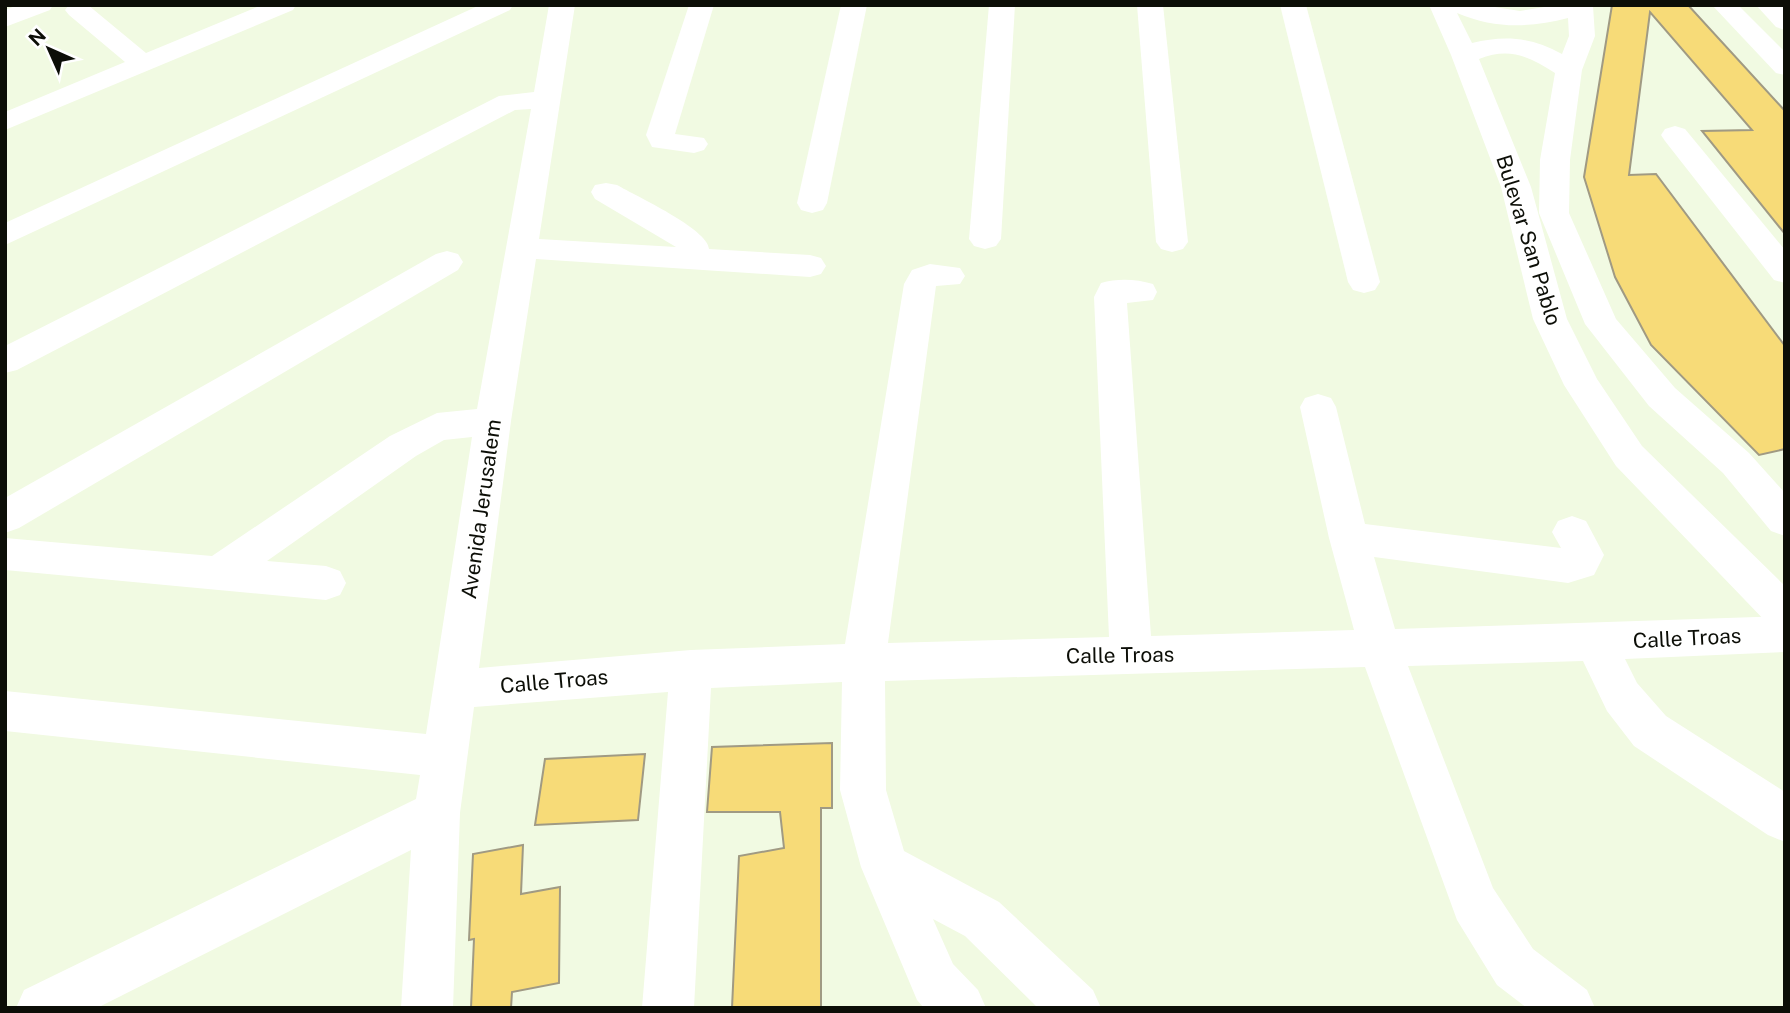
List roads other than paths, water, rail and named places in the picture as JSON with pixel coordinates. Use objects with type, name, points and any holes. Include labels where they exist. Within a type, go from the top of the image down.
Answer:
[{"type":"street","points":[[5,19],[41,5]]},
{"type":"street","points":[[5,122],[284,5]]},
{"type":"street","points":[[5,235],[501,5]]},
{"type":"street","points":[[694,144],[662,141],[660,135],[702,5]]},
{"type":"street","points":[[811,202],[854,5]]},
{"type":"street","points":[[985,239],[1002,5]]},
{"type":"street","points":[[1150,5],[1172,242]]},
{"type":"street","points":[[1293,5],[1364,282]]},
{"type":"street","name":"Bulevar San Pablo","points":[[1441,5],[1464,55],[1516,187],[1550,319],[1582,385],[1629,456],[1785,613]]},
{"type":"street","points":[[1460,5],[1484,16],[1514,20],[1544,18],[1579,5]]},
{"type":"street","name":"Bulevar San Pablo","points":[[1579,5],[1582,36],[1569,70],[1555,160],[1554,213],[1602,324],[1662,397],[1736,463],[1784,519]]},
{"type":"street","points":[[1724,5],[1774,45],[1785,67]]},
{"type":"street","points":[[1768,5],[1785,22]]},
{"type":"street","points":[[78,10],[144,64]]},
{"type":"street","name":"Avenida Jerusalem","points":[[427,1008],[437,813],[493,421],[562,10]]},
{"type":"street","points":[[1464,55],[1489,44],[1520,44],[1545,54],[1569,70]]},
{"type":"street","points":[[5,361],[509,102],[548,99]]},
{"type":"street","points":[[1675,135],[1785,272]]},
{"type":"street","points":[[606,192],[683,236],[694,246],[690,259]]},
{"type":"street","points":[[523,248],[810,266]]},
{"type":"street","points":[[5,517],[447,262]]},
{"type":"street","points":[[949,276],[930,275],[923,278],[920,284],[864,661],[863,790],[885,867],[935,982],[960,1008]]},
{"type":"street","points":[[1131,654],[1110,297],[1113,291],[1119,290],[1141,292]]},
{"type":"street","points":[[1318,407],[1349,538],[1380,649],[1474,903],[1515,967],[1569,1008]]},
{"type":"street","points":[[219,573],[403,446],[437,427],[493,421]]},
{"type":"street","points":[[1349,538],[1567,566],[1580,563],[1584,555],[1572,532]]},
{"type":"street","points":[[5,554],[326,583]]},
{"type":"street","name":"Calle Troas","points":[[456,689],[691,669],[864,661],[1380,649],[1785,634]]},
{"type":"street","points":[[1595,642],[1622,697],[1650,732],[1785,819]]},
{"type":"street","points":[[668,1008],[691,669]]},
{"type":"street","points":[[5,711],[445,757]]},
{"type":"street","points":[[42,1008],[437,813]]},
{"type":"street","points":[[885,867],[982,919],[1075,1008]]}]
